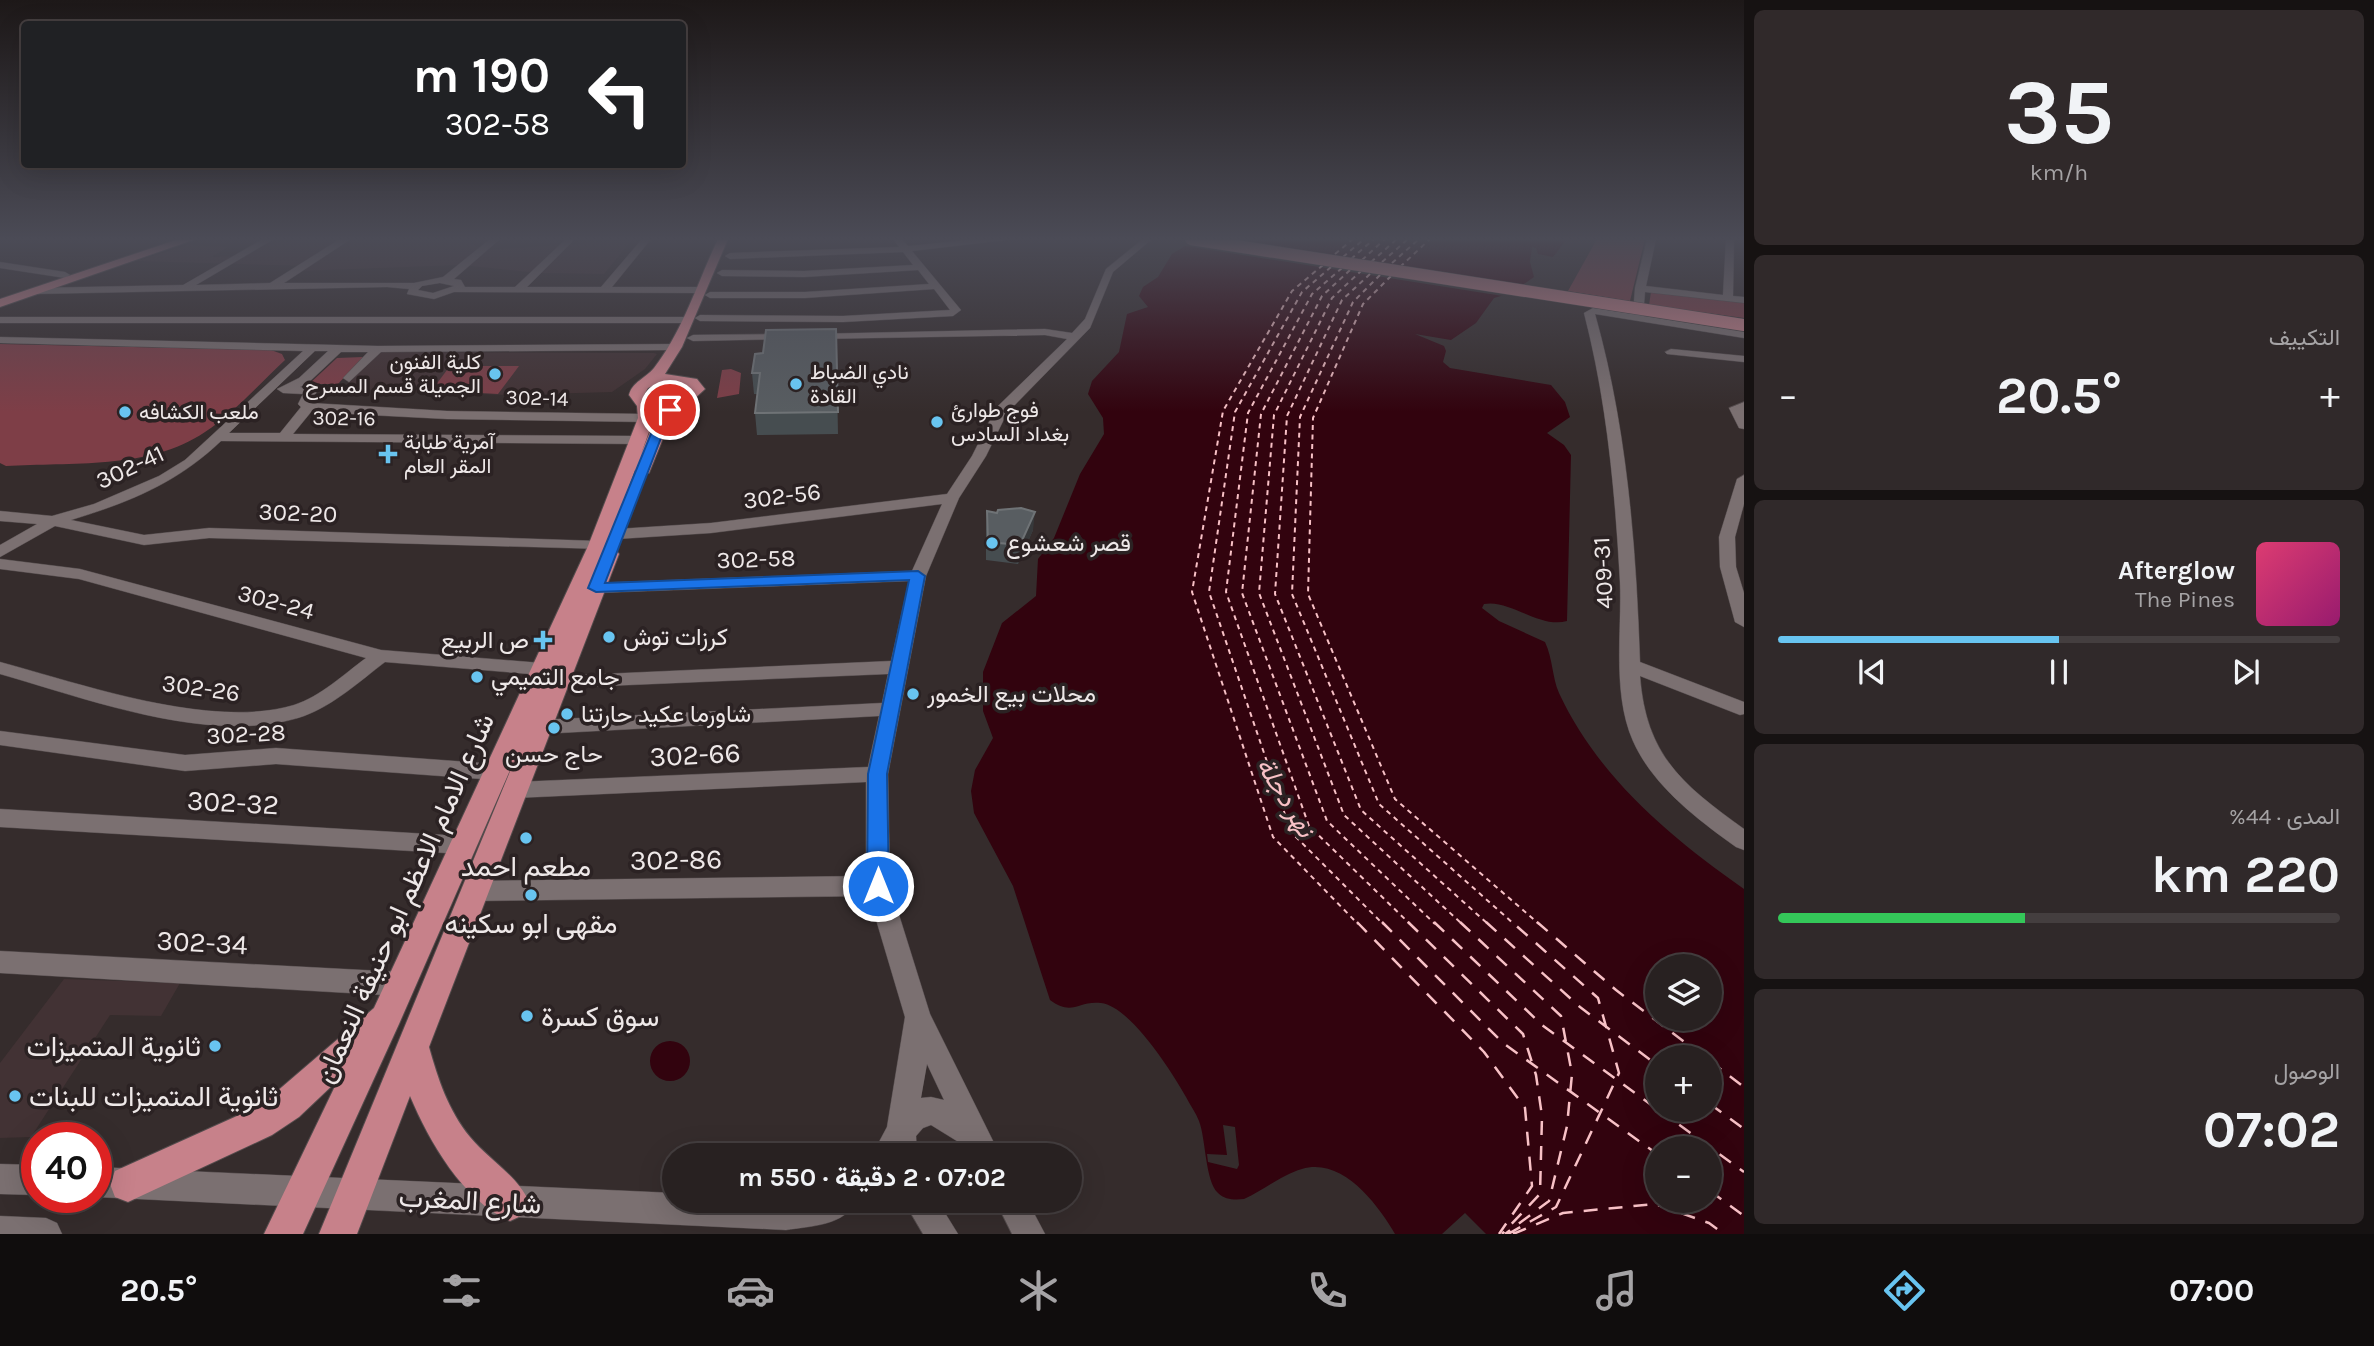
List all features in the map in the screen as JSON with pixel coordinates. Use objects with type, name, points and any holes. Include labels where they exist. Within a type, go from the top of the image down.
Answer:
[{"type":"main road","name":"شارع الامام الاعظم ابو حنيفة النعمان","points":[[283,1234],[394,999],[496,772],[596,588],[643,410],[658,373],[693,319],[703,297]]},
{"type":"main road","points":[[1561,297],[1744,325]]},
{"type":"main road","name":"شارع الامام الاعظم ابو حنيفة النعمان","points":[[338,1234],[540,727],[550,676],[608,540],[684,377],[693,338],[693,319]]},
{"type":"main road","points":[[643,410],[662,404],[684,377]]},
{"type":"main road","points":[[643,410],[667,378],[684,377]]},
{"type":"main road","points":[[112,1183],[269,1117],[287,1105],[394,999]]},
{"type":"main road","points":[[412,1044],[432,1114],[460,1156],[510,1202]]},
{"type":"street","points":[[363,349],[425,297]]},
{"type":"street","points":[[0,320],[843,319],[953,313],[956,310],[945,297]]},
{"type":"street","points":[[979,1143],[918,1017],[878,886],[877,774],[918,576],[952,498],[979,456],[1001,411],[1096,313],[1102,297]]},
{"type":"street","points":[[1639,297],[1638,318],[1744,335]]},
{"type":"street","points":[[1716,297],[1744,300]]},
{"type":"street","name":"409-31","points":[[1638,318],[1593,311],[1589,313],[1601,356],[1620,460],[1636,714],[1644,741],[1665,770],[1698,804],[1744,841]]},
{"type":"street","points":[[693,338],[1040,332],[1074,337]]},
{"type":"street","points":[[0,340],[363,349],[675,347]]},
{"type":"street","name":"302-41","points":[[0,552],[53,521],[99,507],[164,479],[190,463],[312,348]]},
{"type":"street","points":[[283,389],[303,380],[338,348]]},
{"type":"street","points":[[349,379],[378,349]]},
{"type":"street","points":[[1671,352],[1744,359]]},
{"type":"street","points":[[265,392],[283,389],[311,391],[304,404],[308,407],[282,439]]},
{"type":"street","name":"302-14","points":[[308,407],[447,415],[643,410]]},
{"type":"street","points":[[1739,407],[1744,425]]},
{"type":"street","name":"302-16","points":[[217,438],[282,439],[643,410]]},
{"type":"street","points":[[1744,479],[1727,537],[1728,567],[1744,622]]},
{"type":"street","name":"302-56","points":[[608,540],[952,498]]},
{"type":"street","name":"302-20","points":[[0,516],[53,521],[144,540],[222,534],[608,540]]},
{"type":"street","name":"302-24","points":[[0,564],[80,574],[382,656],[550,676],[900,667]]},
{"type":"street","name":"302-58","points":[[596,588],[918,576]]},
{"type":"street","name":"302-26","points":[[0,668],[133,702],[234,720],[300,711],[382,656]]},
{"type":"street","points":[[1631,666],[1741,708]]},
{"type":"street","points":[[540,727],[892,709]]},
{"type":"street","name":"302-28","points":[[0,738],[185,763],[276,756],[496,772]]},
{"type":"street","name":"302-66","points":[[515,790],[877,774]]},
{"type":"street","name":"302-32","points":[[0,818],[463,845]]},
{"type":"street","name":"302-86","points":[[475,891],[878,886]]},
{"type":"street","name":"302-34","points":[[0,962],[394,999]]},
{"type":"street","points":[[898,1143],[918,1017]]},
{"type":"street","points":[[899,1143],[915,1115],[936,1111],[947,1114],[977,1143]]},
{"type":"street","points":[[0,1179],[21,1180]]},
{"type":"street","name":"شارع المغرب","points":[[112,1183],[662,1209]]},
{"type":"street","name":"شارع المغرب","points":[[763,1213],[793,1213]]},
{"type":"street","points":[[927,1213],[942,1234]]},
{"type":"street","points":[[1017,1213],[1029,1234]]},
{"type":"street","points":[[0,1232],[46,1234]]},
{"type":"shaded area","points":[[1603,297],[1631,297],[1630,301]]},
{"type":"shaded area","points":[[1650,297],[1690,297],[1744,303],[1744,318],[1649,305]]},
{"type":"shaded area","name":"ملعب الكشافه","points":[[0,344],[271,350],[282,354],[285,360],[226,416],[183,444],[159,453],[108,462],[6,466],[0,463]]},
{"type":"shaded area","name":"كلية الفنون الجميلة قسم المسرح","points":[[377,352],[657,354],[645,369],[612,392],[507,395],[342,389]]},
{"type":"shaded area","points":[[363,357],[338,384],[309,384],[337,358]]},
{"type":"shaded area","points":[[450,366],[519,366],[498,394],[432,390]]},
{"type":"shaded area","points":[[731,369],[741,373],[739,394],[717,398],[722,370]]},
{"type":"shaded area","points":[[64,979],[180,983],[161,1016],[110,1015],[41,1122],[21,1122],[21,1137],[0,1138],[0,1063]]},
{"type":"water","name":"نهر دجلة","points":[[1139,297],[1499,297],[1494,298],[1476,323],[1451,340],[1415,334],[1444,346],[1446,351],[1443,362],[1450,368],[1551,385],[1565,402],[1570,417],[1547,433],[1564,445],[1571,455],[1567,621],[1546,621],[1494,604],[1484,604],[1482,608],[1499,621],[1545,642],[1559,693],[1594,752],[1638,803],[1663,826],[1744,889],[1744,1234],[1395,1234],[1358,1186],[1331,1170],[1317,1167],[1294,1172],[1244,1199],[1227,1198],[1218,1193],[1211,1179],[1196,1115],[1171,1072],[1137,1027],[1125,1015],[1101,1003],[1070,1008],[1050,1000],[1013,886],[974,813],[971,791],[975,770],[993,738],[983,711],[983,672],[1002,623],[1036,596],[1038,559],[1054,538],[1080,474],[1104,434],[1103,418],[1088,394],[1092,381],[1119,352],[1127,314],[1148,307]]},
{"type":"water","points":[[670,1041],[678,1042],[684,1047],[689,1053],[689,1069],[684,1075],[678,1080],[670,1081],[662,1080],[656,1075],[651,1069],[650,1061],[651,1053],[656,1047],[662,1042]]},
{"type":"pier","points":[[1223,1125],[1235,1127],[1239,1165],[1237,1169],[1208,1162],[1207,1154],[1227,1155]]},
{"type":"pier","points":[[1465,1213],[1486,1234],[1442,1234]]},
{"type":"building","name":"نادي الضباط القادة","points":[[836,329],[838,412],[755,413],[760,373],[752,373],[755,354],[763,353],[766,330]]},
{"type":"building","points":[[1021,508],[1035,512],[1020,545],[988,542],[987,511],[997,513],[998,510]]},
{"type":"ferry route","points":[[1289,297],[1223,411],[1192,592],[1273,837],[1358,924]]},
{"type":"ferry route","points":[[1299,297],[1235,412],[1209,592],[1291,832],[1383,924]]},
{"type":"ferry route","points":[[1311,297],[1248,413],[1226,592],[1309,826],[1410,924]]},
{"type":"ferry route","points":[[1322,297],[1261,414],[1242,593],[1327,821],[1435,924]]},
{"type":"ferry route","points":[[1334,297],[1274,415],[1259,593],[1344,815],[1462,924]]},
{"type":"ferry route","points":[[1346,297],[1287,416],[1275,594],[1361,810],[1488,924]]},
{"type":"ferry route","points":[[1358,297],[1353,302],[1300,417],[1292,594],[1379,804],[1514,924]]},
{"type":"ferry route","points":[[1370,297],[1363,304],[1313,418],[1308,594],[1395,799],[1539,924]]},
{"type":"ferry route","points":[[1357,922],[1484,1052],[1525,1108],[1532,1186],[1499,1234]]},
{"type":"ferry route","points":[[1382,922],[1503,1043],[1533,1064]]},
{"type":"ferry route","points":[[1408,922],[1523,1034],[1533,1064]]},
{"type":"ferry route","points":[[1434,922],[1542,1025],[1566,1043]]},
{"type":"ferry route","points":[[1460,922],[1561,1016],[1566,1043]]},
{"type":"ferry route","points":[[1486,922],[1580,1007],[1606,1027]]},
{"type":"ferry route","points":[[1512,922],[1598,998],[1606,1027]]},
{"type":"ferry route","points":[[1537,922],[1616,990],[1688,1045]]},
{"type":"ferry route","points":[[1606,1027],[1645,1056]]},
{"type":"ferry route","points":[[1606,1027],[1619,1073],[1616,1079]]},
{"type":"ferry route","points":[[1566,1043],[1616,1079]]},
{"type":"ferry route","points":[[1566,1043],[1572,1074],[1570,1092]]},
{"type":"ferry route","points":[[1502,1234],[1540,1194],[1542,1116],[1533,1064]]},
{"type":"ferry route","points":[[1533,1064],[1570,1092]]},
{"type":"ferry route","points":[[1722,1070],[1744,1087]]},
{"type":"ferry route","points":[[1600,1113],[1616,1079]]},
{"type":"ferry route","points":[[1616,1079],[1645,1100]]},
{"type":"ferry route","points":[[1505,1234],[1549,1201],[1567,1126],[1570,1092]]},
{"type":"ferry route","points":[[1570,1092],[1600,1113]]},
{"type":"ferry route","points":[[1508,1234],[1556,1207],[1600,1113]]},
{"type":"ferry route","points":[[1600,1113],[1645,1145]]},
{"type":"ferry route","points":[[1722,1113],[1744,1129]]},
{"type":"ferry route","points":[[1675,1122],[1744,1172]]},
{"type":"ferry route","points":[[1722,1200],[1744,1216]]},
{"type":"ferry route","points":[[1513,1234],[1563,1213],[1655,1204],[1709,1223],[1724,1234]]},
{"type":"place","name":"كلية الفنون الجميلة قسم المسرح","points":[[495,374]]},
{"type":"place","name":"نادي الضباط القادة","points":[[796,384]]},
{"type":"place","name":"ملعب الكشافه","points":[[125,412]]},
{"type":"place","name":"فوج طوارئ بغداد السادس","points":[[937,422]]},
{"type":"place","name":"آمرية طبابة المقر العام","points":[[388,454]]},
{"type":"place","name":"قصر شعشوع","points":[[992,543]]},
{"type":"place","name":"كرزات توش","points":[[609,637]]},
{"type":"place","name":"ص الربيع","points":[[543,640]]},
{"type":"place","name":"جامع التميمي","points":[[477,677]]},
{"type":"place","name":"محلات بيع الخمور","points":[[913,694]]},
{"type":"place","name":"شاورما عكيد حارتنا","points":[[567,714]]},
{"type":"place","name":"حاج حسن","points":[[554,728]]},
{"type":"place","name":"مطعم احمد","points":[[526,838]]},
{"type":"place","name":"مقهى ابو سكينه","points":[[531,895]]},
{"type":"place","name":"سوق كسرة","points":[[527,1016]]},
{"type":"place","name":"ثانوية المتميزات","points":[[215,1046]]},
{"type":"place","name":"ثانوية المتميزات للبنات","points":[[15,1096]]},
{"type":"route","points":[[670,410],[663,419],[596,588],[918,576],[877,774],[878,886]]}]
